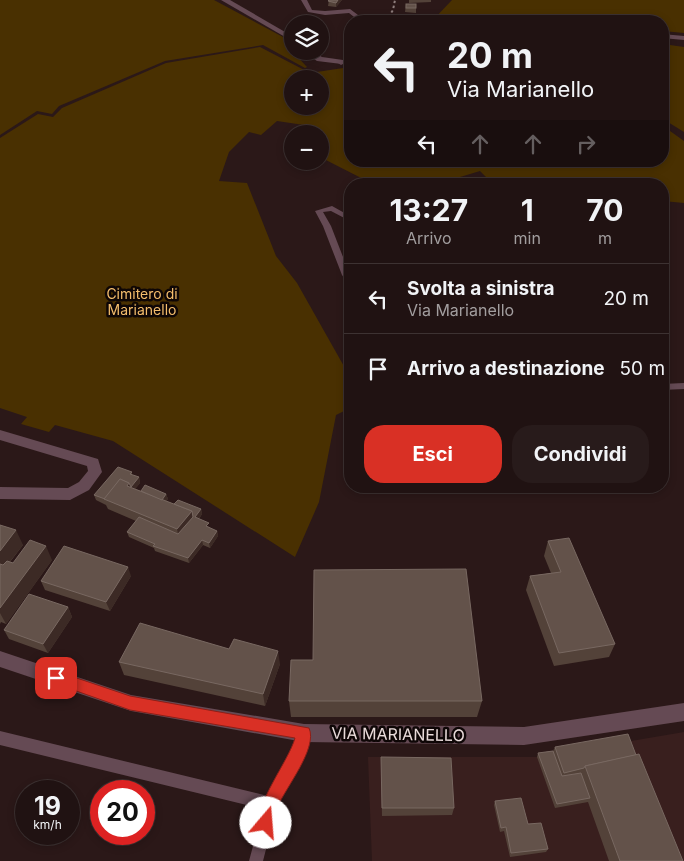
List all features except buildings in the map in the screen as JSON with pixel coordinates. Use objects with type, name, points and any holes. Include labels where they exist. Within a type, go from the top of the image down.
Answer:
[{"type":"street","points":[[225,0],[284,34]]},
{"type":"street","points":[[669,37],[684,38]]},
{"type":"street","points":[[326,60],[344,63]]},
{"type":"street","points":[[0,435],[93,463],[95,472],[84,486],[70,494],[0,493]]},
{"type":"street","name":"VIA MARIANELLO","points":[[0,659],[130,703],[304,733],[524,736],[684,712]]},
{"type":"lane","points":[[304,0],[310,11],[325,13],[350,11],[356,15]]},
{"type":"lane","points":[[344,215],[332,208],[319,211],[344,270]]},
{"type":"lane","points":[[669,387],[684,386]]},
{"type":"lane","points":[[256,861],[271,804],[298,754],[304,733]]},
{"type":"lane","points":[[0,738],[271,804]]},
{"type":"path","points":[[390,15],[395,0]]},
{"type":"shaded area","points":[[684,732],[684,861],[372,861],[368,757],[537,757]]},
{"type":"green space","points":[[0,0],[214,0],[284,39],[284,56],[263,45],[165,61],[59,106],[52,114],[37,111],[0,135]]},
{"type":"green space","points":[[452,0],[684,0],[684,33],[669,32],[669,15],[438,15]]},
{"type":"green space","points":[[669,46],[684,47],[684,132],[669,123]]},
{"type":"green space","name":"Cimitero di Marianello","points":[[260,47],[304,70],[284,70],[284,115],[329,115],[329,70],[344,68],[344,167],[669,167],[669,130],[684,141],[684,203],[669,202],[669,178],[487,178],[480,171],[457,178],[361,178],[329,162],[329,125],[304,125],[277,121],[261,135],[249,132],[229,152],[219,181],[247,183],[276,256],[297,283],[344,366],[344,411],[336,415],[319,502],[295,557],[113,441],[55,425],[49,432],[21,424],[27,417],[0,408],[0,138],[38,114],[53,117],[62,108],[166,63]]},
{"type":"green space","points":[[290,60],[300,60],[307,67],[305,68]]},
{"type":"route","points":[[56,678],[130,703],[304,733],[298,754],[271,804],[266,823]]}]
